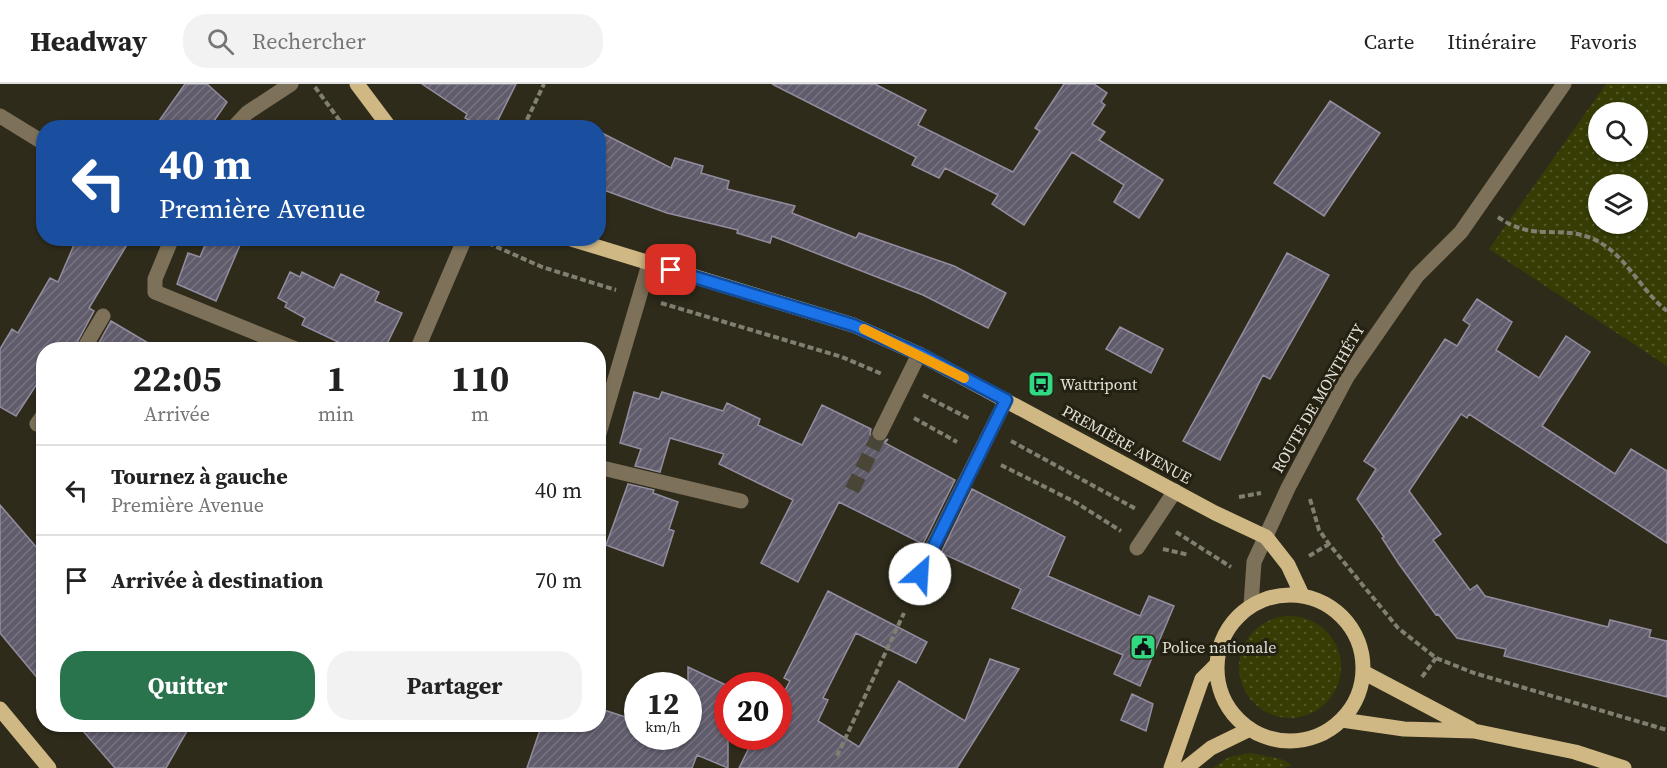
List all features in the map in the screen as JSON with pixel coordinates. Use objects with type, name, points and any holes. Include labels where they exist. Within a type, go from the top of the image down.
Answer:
[{"type":"main road","points":[[357,84],[384,120]]},
{"type":"main road","name":"PREMIÈRE AVENUE","points":[[592,246],[853,325],[919,354],[1266,537],[1288,564],[1302,596]]},
{"type":"main road","points":[[1302,596],[1322,602],[1340,614],[1353,631],[1362,650],[1364,672],[1353,706],[1342,720],[1322,734],[1299,741],[1275,739],[1250,729],[1237,718],[1226,702],[1219,683],[1217,664],[1222,641],[1234,621],[1251,605],[1268,598],[1302,596]]},
{"type":"main road","points":[[1171,768],[1202,679],[1217,664]]},
{"type":"main road","points":[[1364,672],[1474,730]]},
{"type":"main road","points":[[0,709],[49,768]]},
{"type":"main road","points":[[1342,720],[1404,729],[1474,730],[1575,752],[1624,768]]},
{"type":"main road","points":[[1186,768],[1211,748],[1250,729]]},
{"type":"street","points":[[240,120],[247,113],[291,84]]},
{"type":"street","name":"ROUTE DE MONTHÉTY","points":[[1251,605],[1254,562],[1288,488],[1347,377],[1417,276],[1452,242],[1481,205],[1564,84]]},
{"type":"street","points":[[0,116],[36,138]]},
{"type":"street","points":[[169,246],[155,279],[155,292],[278,342]]},
{"type":"street","points":[[420,342],[462,246]]},
{"type":"street","points":[[606,410],[649,264]]},
{"type":"street","points":[[88,342],[103,316]]},
{"type":"street","points":[[880,433],[919,354]]},
{"type":"street","points":[[912,590],[1006,400]]},
{"type":"street","points":[[606,469],[741,501]]},
{"type":"street","points":[[1139,545],[1175,491]]},
{"type":"path","points":[[314,84],[339,120]]},
{"type":"path","points":[[527,120],[544,84]]},
{"type":"path","points":[[1481,205],[1510,225],[1528,232],[1579,235],[1607,247],[1667,311]]},
{"type":"path","points":[[894,405],[922,424],[1074,502],[1139,545],[1189,555]]},
{"type":"path","points":[[1329,544],[1398,628],[1436,658],[1474,673],[1667,730]]},
{"type":"path","points":[[1417,684],[1436,658]]},
{"type":"green space","points":[[1606,84],[1667,84],[1667,366],[1489,249],[1588,109],[1588,162],[1648,162],[1648,102],[1593,102]]},
{"type":"green space","points":[[1290,616],[1309,620],[1326,631],[1337,648],[1341,667],[1337,686],[1326,703],[1309,714],[1290,718],[1271,714],[1254,703],[1243,686],[1239,667],[1243,648],[1254,631],[1271,620]]},
{"type":"green space","points":[[1250,753],[1281,759],[1292,765],[1283,768],[1213,768],[1229,757]]},
{"type":"building","points":[[185,84],[207,84],[227,102],[215,120],[160,120]]},
{"type":"building","points":[[422,84],[516,84],[498,120],[469,120],[465,118],[467,114]]},
{"type":"building","points":[[772,84],[875,84],[926,110],[918,125],[1013,172],[1040,131],[1035,128],[1064,84],[1094,84],[1107,93],[1101,102],[1105,105],[1092,124],[1105,132],[1099,140],[1163,180],[1139,218],[1114,202],[1124,185],[1072,152],[1024,225],[992,204],[998,195],[945,168],[939,178],[912,165],[916,157]]},
{"type":"building","points":[[1330,101],[1380,133],[1324,216],[1274,183]]},
{"type":"building","points":[[606,135],[671,168],[675,158],[703,166],[701,173],[729,181],[727,189],[795,206],[792,213],[856,238],[859,233],[954,266],[1006,293],[988,328],[923,295],[772,236],[770,243],[737,233],[738,230],[667,213],[606,191]]},
{"type":"building","points":[[74,246],[126,246],[89,308],[94,311],[77,342],[36,342],[36,385],[16,416],[0,407],[0,349],[12,329],[18,333],[50,278],[58,282]]},
{"type":"building","points":[[205,246],[240,246],[216,301],[177,284],[188,253],[200,257]]},
{"type":"building","points":[[1287,253],[1329,275],[1270,379],[1263,375],[1220,460],[1183,441]]},
{"type":"building","points":[[290,272],[300,277],[302,272],[334,288],[341,274],[379,292],[375,301],[402,313],[388,342],[338,342],[302,325],[305,318],[285,307],[287,303],[278,298]]},
{"type":"building","points":[[1477,299],[1512,322],[1496,350],[1539,378],[1566,336],[1590,352],[1542,426],[1615,474],[1631,449],[1667,471],[1667,543],[1469,414],[1467,418],[1461,414],[1409,491],[1441,534],[1433,540],[1470,590],[1477,585],[1485,596],[1608,627],[1610,620],[1651,630],[1649,637],[1667,641],[1667,697],[1504,656],[1506,649],[1457,638],[1438,614],[1436,615],[1399,564],[1382,538],[1384,537],[1357,499],[1376,469],[1364,461],[1445,339],[1457,346],[1470,325],[1463,320]]},
{"type":"building","points":[[111,321],[146,342],[99,342]]},
{"type":"building","points":[[1120,327],[1163,349],[1151,373],[1106,349]]},
{"type":"building","points":[[634,392],[659,399],[662,392],[723,411],[727,403],[760,419],[758,425],[802,445],[822,405],[871,429],[870,434],[875,441],[881,443],[888,439],[885,443],[955,480],[923,544],[839,502],[798,582],[761,563],[793,500],[719,464],[724,454],[670,438],[660,472],[635,466],[641,449],[620,443]]},
{"type":"building","points":[[628,484],[654,490],[653,493],[678,502],[669,529],[674,531],[663,566],[606,545]]},
{"type":"building","points":[[972,489],[1065,537],[1048,576],[1140,616],[1149,596],[1174,606],[1140,686],[1114,674],[1123,655],[1012,608],[1021,589],[941,553]]},
{"type":"building","points":[[0,505],[36,547],[36,676],[0,633]]},
{"type":"building","points":[[828,591],[927,642],[916,663],[856,633],[823,698],[828,700],[818,721],[859,747],[899,681],[965,721],[990,659],[1019,669],[957,768],[739,768],[748,750],[792,750],[792,672],[787,672]]},
{"type":"building","points":[[688,667],[699,672],[688,672]]},
{"type":"building","points":[[702,674],[714,679],[714,750],[728,750],[728,768],[697,755],[692,768],[527,768],[539,732],[606,732],[606,711],[624,716],[624,750],[702,750]]},
{"type":"building","points":[[1132,694],[1153,704],[1146,731],[1121,720]]},
{"type":"building","points":[[84,732],[186,732],[166,768],[115,768]]},
{"type":"tunnel","points":[[852,490],[880,433]]},
{"type":"slow traffic","points":[[864,329],[964,378]]},
{"type":"place","name":"Wattripont","points":[[1041,384]]},
{"type":"place","name":"Police nationale","points":[[1143,647]]},
{"type":"route","points":[[671,270],[864,329],[919,354],[1006,400],[920,574]]}]
